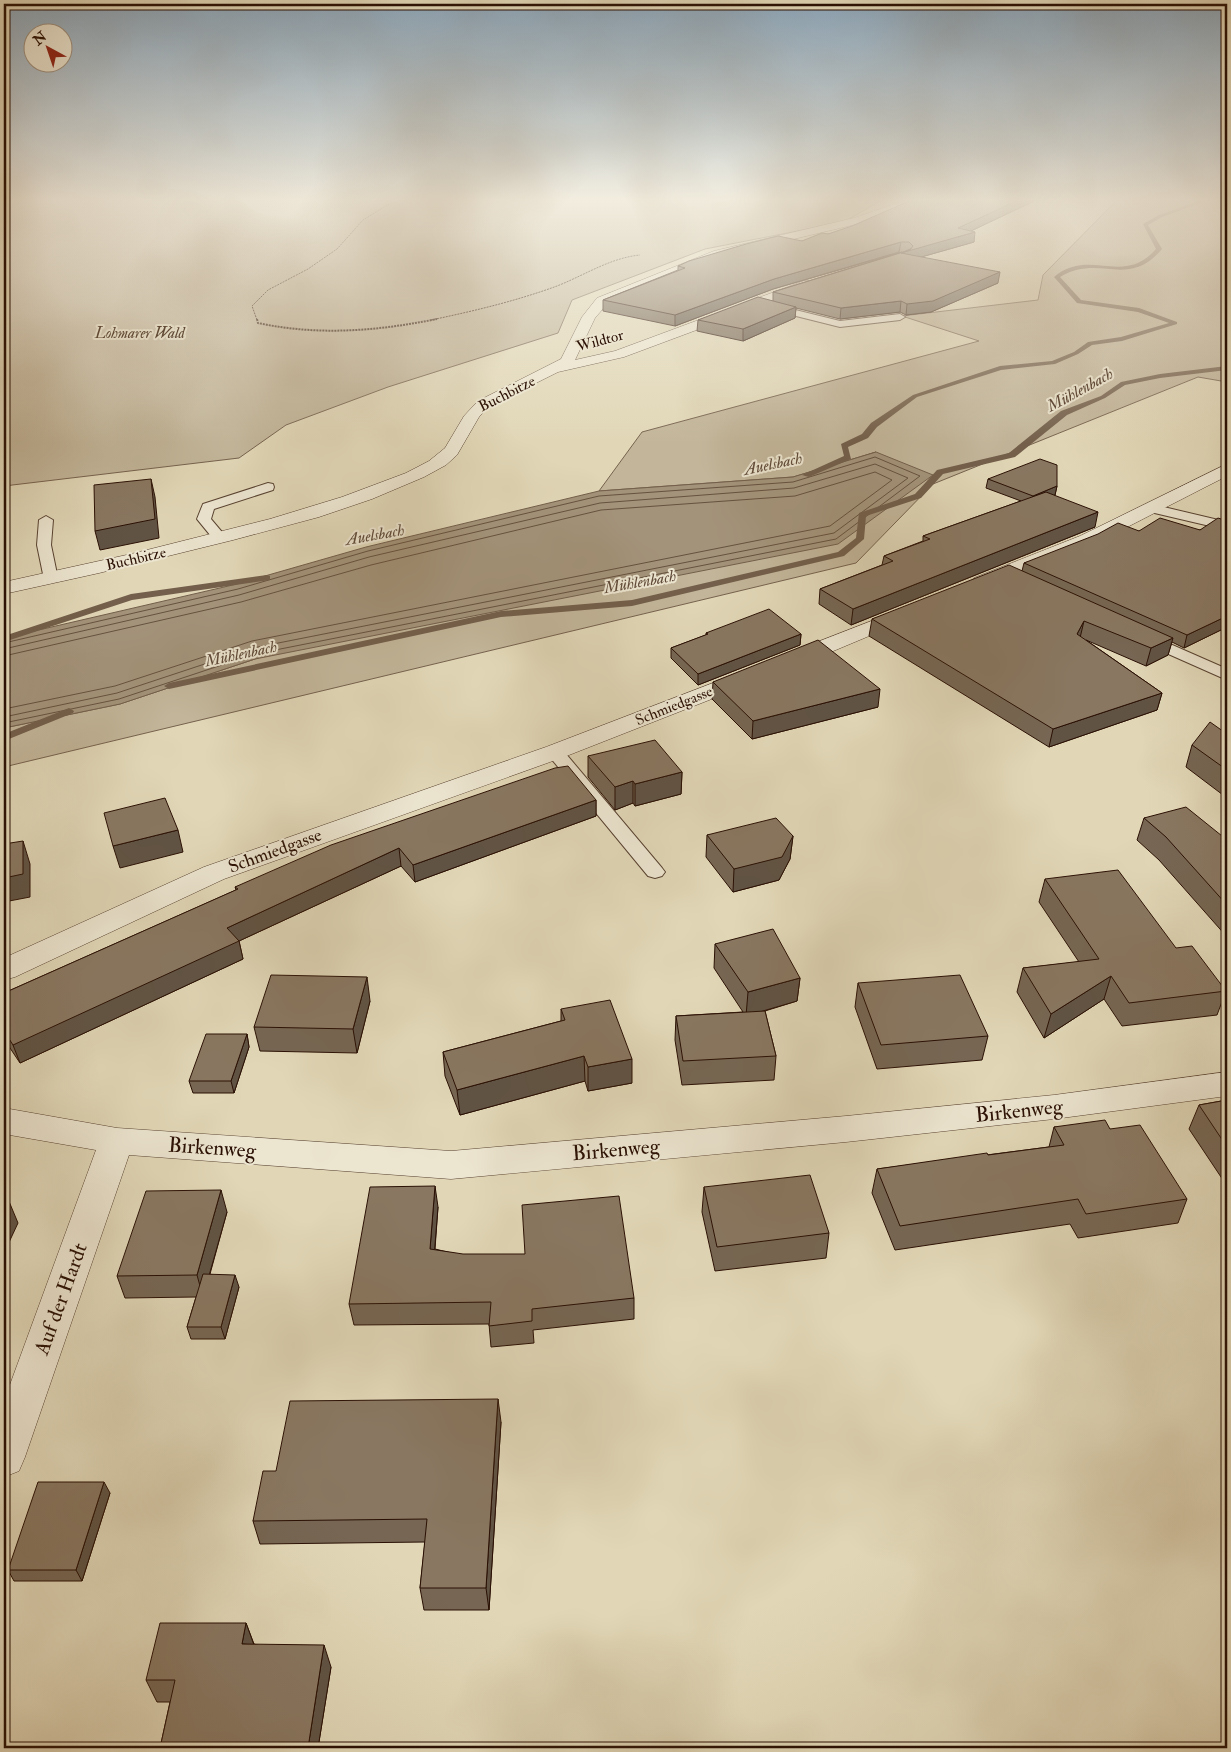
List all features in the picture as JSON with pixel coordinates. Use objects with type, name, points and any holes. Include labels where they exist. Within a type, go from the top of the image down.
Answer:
[{"type":"street","name":"Buchbitze","points":[[4,588],[159,554],[320,512],[364,497],[415,475],[444,458],[461,439],[472,412],[483,404],[559,368],[567,362],[589,317],[602,301],[653,280]]},
{"type":"street","name":"Wildtor","points":[[559,368],[619,354],[754,303],[822,280]]},
{"type":"street","points":[[958,592],[1012,577],[1224,473]]},
{"type":"street","name":"Schmiedgasse","points":[[4,970],[214,873],[555,752],[922,607]]},
{"type":"street","name":"Birkenweg","points":[[4,1121],[118,1141],[451,1165],[846,1130],[1054,1107],[1227,1084]]},
{"type":"street","name":"Auf der Hardt","points":[[4,1457],[118,1141]]},
{"type":"lane","points":[[754,303],[840,324],[900,318]]},
{"type":"lane","points":[[220,538],[204,519],[208,507],[223,500],[268,487]]},
{"type":"lane","points":[[1151,508],[1227,526]]},
{"type":"lane","points":[[46,520],[44,545],[51,579]]},
{"type":"lane","points":[[1129,631],[1227,675]]},
{"type":"lane","points":[[555,752],[655,872]]},
{"type":"path","points":[[288,280],[268,290],[252,306],[258,323],[285,330],[339,332],[384,330],[524,298],[571,280]]},
{"type":"green space","name":"Lohmarer Wald","points":[[4,280],[625,280],[572,300],[558,333],[388,387],[286,425],[239,458],[4,486]]},
{"type":"green space","points":[[1042,280],[1227,280],[1227,382],[1198,377],[933,484],[856,563],[4,767],[4,728],[120,704],[876,452],[793,477],[599,491],[642,432],[979,341],[902,316],[1038,300]]},
{"type":"water","points":[[876,452],[933,475],[838,544],[255,659],[120,704],[4,728],[4,638],[237,584],[366,547],[599,491],[793,477]]},
{"type":"building","points":[[655,280],[772,280],[675,315],[603,300]]},
{"type":"building","points":[[813,280],[982,280],[933,301],[907,304],[901,301],[841,308],[773,292]]},
{"type":"building","points":[[758,297],[796,307],[743,329],[698,320]]},
{"type":"building","points":[[1040,459],[1057,465],[1057,486],[1033,496],[988,479]]},
{"type":"building","points":[[151,479],[155,519],[95,531],[94,485]]},
{"type":"building","points":[[1046,492],[1098,512],[853,609],[820,589],[893,561],[884,556],[930,539],[923,536]]},
{"type":"building","points":[[1160,518],[1200,530],[1218,518],[1227,521],[1227,616],[1187,635],[1024,563],[1098,534],[1118,523],[1139,531]]},
{"type":"building","points":[[1009,565],[1173,638],[1151,648],[1084,621],[1077,634],[1162,693],[1053,729],[872,619]]},
{"type":"building","points":[[769,609],[801,634],[698,674],[671,648],[708,634],[706,633]]},
{"type":"building","points":[[818,640],[880,689],[753,721],[713,682]]},
{"type":"building","points":[[1210,722],[1227,734],[1227,770],[1192,745]]},
{"type":"building","points":[[655,740],[682,772],[635,784],[633,781],[615,787],[588,756]]},
{"type":"building","points":[[568,766],[596,800],[413,865],[399,848],[227,928],[239,941],[13,1045],[4,1031],[4,993],[238,889],[235,887],[331,845],[555,768]]},
{"type":"building","points":[[165,798],[178,830],[113,846],[104,813]]},
{"type":"building","points":[[1186,807],[1227,840],[1227,905],[1166,837],[1144,818]]},
{"type":"building","points":[[776,818],[793,836],[782,857],[734,869],[707,835]]},
{"type":"building","points":[[23,841],[23,874],[4,878],[4,844]]},
{"type":"building","points":[[1118,870],[1176,948],[1192,946],[1226,991],[1129,1003],[1111,976],[1051,1014],[1023,968],[1099,959],[1045,879]]},
{"type":"building","points":[[773,929],[800,978],[748,992],[715,944]]},
{"type":"building","points":[[271,975],[367,977],[353,1029],[254,1027]]},
{"type":"building","points":[[960,975],[988,1036],[881,1045],[858,983]]},
{"type":"building","points":[[610,1000],[632,1059],[588,1067],[584,1056],[457,1090],[443,1052],[565,1020],[561,1009]]},
{"type":"building","points":[[765,1011],[776,1056],[683,1061],[676,1016]]},
{"type":"building","points":[[206,1034],[247,1034],[231,1081],[189,1081]]},
{"type":"building","points":[[1227,1100],[1227,1147],[1199,1105]]},
{"type":"building","points":[[1105,1120],[1110,1129],[1140,1125],[1187,1199],[1086,1214],[1078,1199],[900,1226],[877,1169],[987,1153],[988,1155],[1064,1145],[1054,1127]]},
{"type":"building","points":[[810,1175],[829,1233],[717,1247],[704,1187]]},
{"type":"building","points":[[435,1186],[430,1249],[463,1254],[525,1254],[522,1205],[619,1196],[634,1298],[532,1309],[532,1321],[489,1326],[491,1302],[349,1304],[370,1187]]},
{"type":"building","points":[[221,1190],[197,1275],[117,1276],[146,1191]]},
{"type":"building","points":[[4,1198],[8,1199],[4,1207]]},
{"type":"building","points":[[203,1274],[235,1275],[221,1327],[187,1327]]},
{"type":"building","points":[[498,1399],[486,1588],[420,1588],[427,1519],[253,1521],[263,1471],[276,1471],[290,1401]]},
{"type":"building","points":[[38,1482],[104,1482],[76,1570],[8,1570]]},
{"type":"building","points":[[160,1623],[246,1623],[242,1644],[324,1645],[308,1748],[160,1748],[175,1680],[146,1680]]},
{"type":"waterway","name":"Auelsbach","points":[[806,475],[848,457],[844,446],[865,436],[874,425],[915,396],[1000,368],[1053,363],[1076,353],[1090,343],[1122,339],[1175,323],[1139,310],[1079,302],[1059,280]]},
{"type":"waterway","name":"Mühlenbach","points":[[169,686],[501,614],[632,603],[841,554],[860,539],[862,515],[918,496],[940,472],[1012,455],[1064,413],[1103,397],[1123,383],[1160,376],[1227,368]]},
{"type":"waterway","name":"Auelsbach","points":[[4,639],[131,597],[267,578]]},
{"type":"waterway","name":"Mühlenbach","points":[[4,738],[69,711]]}]
